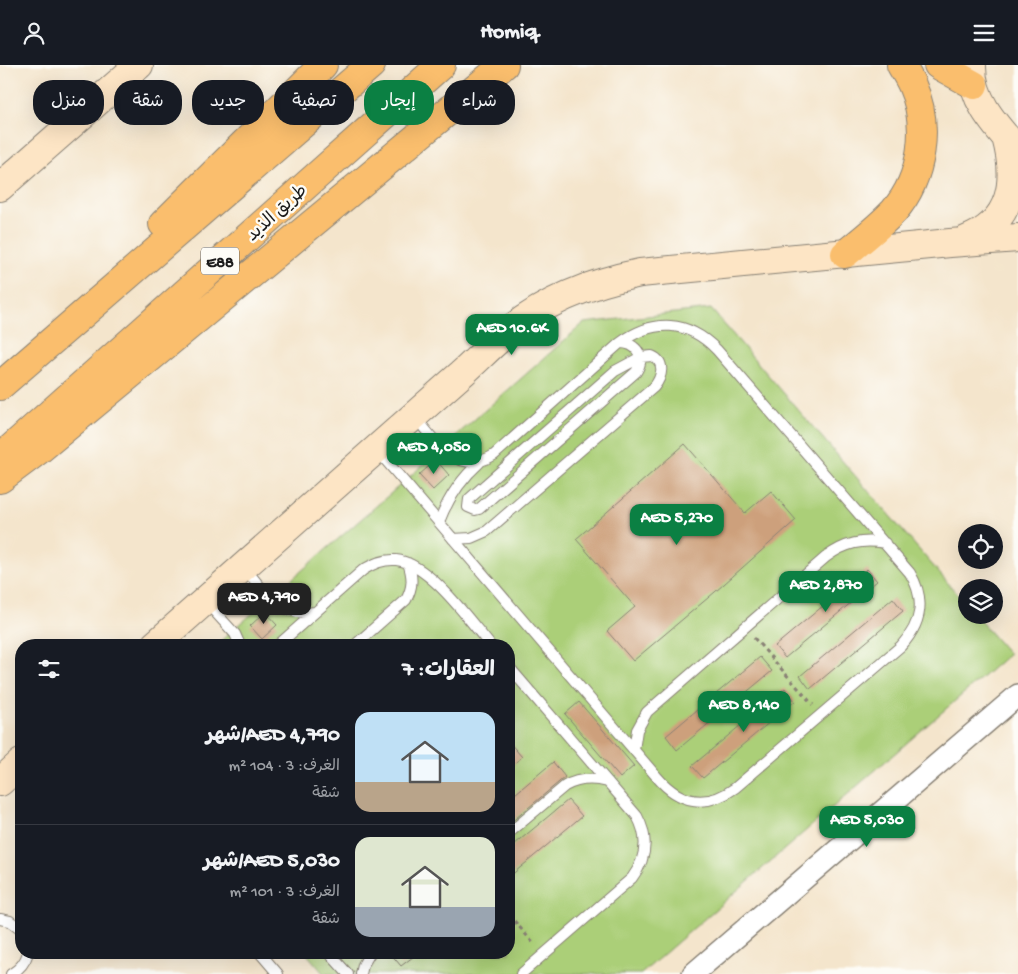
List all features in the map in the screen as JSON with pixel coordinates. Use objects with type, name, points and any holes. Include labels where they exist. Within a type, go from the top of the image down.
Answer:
[{"type":"highway","points":[[44,347],[191,194],[323,65]]},
{"type":"highway","points":[[0,386],[371,65]]},
{"type":"highway","name":"طريق الذيد","points":[[0,458],[441,65]]},
{"type":"highway","points":[[0,479],[54,437],[504,65]]},
{"type":"highway","points":[[845,254],[895,210],[909,187],[918,163],[922,137],[920,110],[912,85],[901,65]]},
{"type":"highway","points":[[938,65],[973,75]]},
{"type":"street","points":[[0,187],[139,65]]},
{"type":"street","points":[[950,243],[968,239],[984,232],[1008,206],[1014,189],[1016,171],[1012,144],[978,99],[973,75]]},
{"type":"street","points":[[162,639],[414,417],[504,334],[528,316],[554,301],[582,288],[610,279],[640,273],[1018,238]]},
{"type":"street","points":[[693,974],[1018,695]]},
{"type":"street","points":[[0,782],[15,768]]},
{"type":"lane","points":[[377,449],[439,522],[665,786],[674,794],[686,799],[712,800],[724,796],[735,788],[901,646],[917,623],[920,609],[920,595],[915,581],[885,543],[706,339],[693,331],[678,327],[662,325],[647,328],[632,334],[620,343],[494,455],[480,462],[451,495],[439,522]]},
{"type":"lane","points":[[454,539],[471,538],[487,531],[650,391],[660,377],[661,365],[656,357],[641,357],[624,365],[607,377],[469,499],[468,507],[479,509],[636,372],[641,357],[635,347],[630,344],[620,343]]},
{"type":"lane","points":[[414,417],[446,452],[464,461],[480,462]]},
{"type":"lane","points":[[634,750],[637,730],[647,713],[836,550],[860,541],[885,543]]},
{"type":"lane","points":[[285,639],[363,570],[373,564],[396,560],[408,563],[434,581],[485,639]]},
{"type":"lane","points":[[362,639],[406,600],[412,581],[408,563]]},
{"type":"lane","points":[[244,567],[277,605],[296,613],[316,612]]},
{"type":"lane","points":[[205,601],[235,634],[237,639]]},
{"type":"lane","points":[[515,674],[637,816],[642,826],[645,843],[643,859],[638,870],[625,885],[521,974]]},
{"type":"lane","points":[[515,828],[565,786],[573,782],[590,779],[608,782]]},
{"type":"lane","points":[[1,919],[15,924]]},
{"type":"lane","points":[[11,974],[18,970],[26,959]]},
{"type":"lane","points":[[265,959],[278,974]]},
{"type":"lane","points":[[335,959],[348,974]]},
{"type":"lane","points":[[361,974],[366,959]]},
{"type":"path","points":[[746,628],[821,715]]},
{"type":"path","points":[[515,922],[544,955]]},
{"type":"green space","points":[[711,309],[958,595],[958,624],[983,624],[1009,654],[641,974],[324,974],[311,959],[515,959],[515,639],[223,639],[584,323]]},
{"type":"building","points":[[685,444],[745,513],[771,491],[796,520],[633,661],[607,631],[635,607],[576,539]]},
{"type":"building","points":[[436,460],[449,475],[433,490],[419,475]]},
{"type":"building","points":[[867,569],[877,581],[785,658],[775,646]]},
{"type":"building","points":[[893,598],[903,611],[810,689],[800,676]]},
{"type":"building","points":[[265,612],[277,625],[262,639],[250,626]]},
{"type":"building","points":[[760,657],[772,671],[677,750],[666,736]]},
{"type":"building","points":[[785,688],[795,701],[703,778],[692,766]]},
{"type":"building","points":[[579,702],[634,766],[620,778],[565,714]]},
{"type":"building","points":[[515,749],[522,757],[515,763]]},
{"type":"building","points":[[553,762],[565,777],[515,819],[515,794]]},
{"type":"building","points":[[568,800],[582,816],[515,872],[515,844]]},
{"type":"building","points":[[395,959],[410,959],[401,966]]}]
